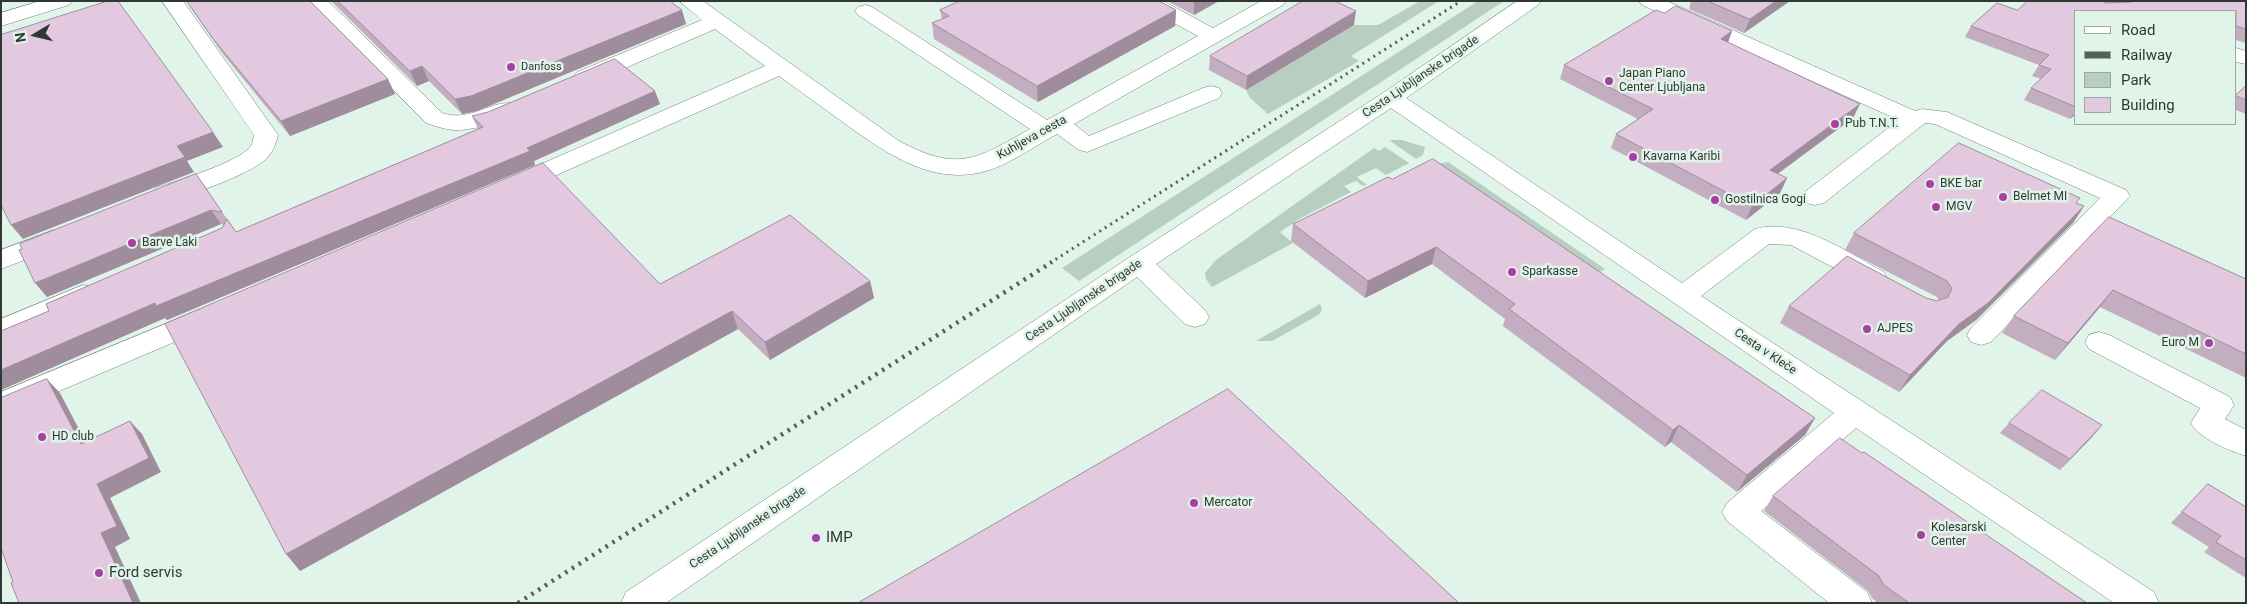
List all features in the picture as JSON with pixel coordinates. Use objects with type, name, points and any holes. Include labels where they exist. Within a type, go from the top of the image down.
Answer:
[{"type":"street","points":[[1,20],[62,1]]},
{"type":"street","points":[[147,202],[239,165],[256,156],[264,145],[266,135],[172,1]]},
{"type":"street","points":[[316,1],[434,118],[445,123],[462,124],[485,119],[529,100]]},
{"type":"street","name":"Kuhljeva cesta","points":[[689,1],[891,146],[917,161],[941,167],[968,167],[991,161],[1276,1]]},
{"type":"street","points":[[1147,1],[1213,36]]},
{"type":"street","name":"Cesta Ljubljanske brigade","points":[[638,603],[1139,263],[1390,98],[1531,1]]},
{"type":"street","points":[[1649,1],[1915,119]]},
{"type":"street","points":[[865,10],[1053,127],[1087,145],[1211,93]]},
{"type":"street","points":[[565,85],[717,21]]},
{"type":"street","points":[[493,194],[780,66]]},
{"type":"street","name":"Cesta v Kleče","points":[[1390,98],[1682,297],[2142,603]]},
{"type":"street","points":[[1815,197],[1915,119],[1922,116],[1939,117],[2117,196],[1981,335]]},
{"type":"street","points":[[1,260],[74,231]]},
{"type":"street","points":[[1682,297],[1764,235],[1796,237],[1892,288]]},
{"type":"street","points":[[1139,263],[1195,316]]},
{"type":"street","points":[[1,330],[107,284]]},
{"type":"street","points":[[1,405],[228,308]]},
{"type":"street","points":[[2099,342],[2219,405],[2206,423],[2246,444]]},
{"type":"street","points":[[1855,412],[1738,512],[1855,603]]},
{"type":"green space","points":[[1420,1],[1439,1],[1351,56],[1359,61],[1268,114],[1250,98],[1246,90],[1354,25],[1378,25]]},
{"type":"green space","points":[[1478,1],[1504,1],[1079,281],[1062,268]]},
{"type":"green space","points":[[1389,140],[1402,140],[1425,147],[1423,155],[1416,159]]},
{"type":"green space","points":[[1385,147],[1409,163],[1386,175],[1376,168],[1357,177],[1367,185],[1363,186],[1356,181],[1344,186],[1351,192],[1301,218],[1280,232],[1293,243],[1212,287],[1206,279],[1205,273],[1216,260],[1374,148],[1379,151]]},
{"type":"green space","points":[[1448,162],[1605,269],[1594,276],[1437,164]]},
{"type":"green space","points":[[1320,304],[1322,309],[1320,314],[1272,341],[1256,341]]},
{"type":"building","points":[[108,1],[118,1],[213,132],[177,146],[185,157],[11,225],[1,205],[1,35]]},
{"type":"building","points":[[187,1],[310,1],[388,79],[281,121],[214,40]]},
{"type":"building","name":"Danfoss","points":[[338,1],[670,1],[682,10],[471,96],[455,99],[422,66],[410,71]]},
{"type":"building","points":[[960,1],[1159,1],[1176,10],[1037,86],[932,23],[949,16],[940,10]]},
{"type":"building","points":[[1303,1],[1335,1],[1356,11],[1247,76],[1210,56]]},
{"type":"building","points":[[1708,1],[1776,1],[1750,19]]},
{"type":"building","points":[[2028,1],[2102,1],[2106,3],[2132,1],[2246,1],[2246,29],[2237,26],[2237,10],[2074,10],[2074,106],[2031,88],[2051,69],[2039,65],[2049,55],[1971,26],[1997,3],[2017,10]]},
{"type":"building","points":[[1676,6],[1732,31],[1721,39],[1860,104],[1770,170],[1787,178],[1752,206],[1616,134],[1653,109],[1564,65],[1656,10],[1664,13]]},
{"type":"building","points":[[615,59],[655,91],[527,148],[530,151],[156,306],[155,303],[1,370],[1,331],[49,311],[46,304],[222,228],[227,219],[236,232],[483,127],[472,116],[488,112]]},
{"type":"building","points":[[2246,86],[2246,100],[2237,96],[2237,94]]},
{"type":"building","points":[[1959,143],[2080,198],[2076,203],[2084,206],[1988,303],[1959,324],[1910,375],[1789,306],[1847,256],[1926,298],[1937,301],[1948,297],[1952,289],[1947,281],[1854,233]]},
{"type":"building","points":[[1433,159],[1815,418],[1747,475],[1679,425],[1673,430],[1509,309],[1515,304],[1436,247],[1368,281],[1293,224],[1388,177],[1392,179]]},
{"type":"building","points":[[543,163],[660,284],[790,215],[870,281],[765,342],[732,311],[286,554],[165,324]]},
{"type":"building","points":[[196,174],[222,212],[211,210],[35,283],[19,250],[22,249],[20,244]]},
{"type":"building","points":[[2109,217],[2246,279],[2246,354],[2113,290],[2068,343],[2014,316]]},
{"type":"building","points":[[47,379],[81,444],[130,421],[149,458],[97,484],[117,526],[101,533],[133,603],[19,603],[11,583],[13,582],[1,548],[1,398]]},
{"type":"building","name":"Mercator","points":[[1228,389],[1459,603],[858,603]]},
{"type":"building","points":[[2042,390],[2102,425],[2070,459],[2009,423]]},
{"type":"building","points":[[1840,438],[1862,453],[1864,452],[2087,603],[1909,603],[1883,584],[1879,576],[1773,496]]},
{"type":"building","points":[[2208,484],[2246,507],[2246,560],[2216,542],[2221,536],[2182,512]]},
{"type":"railway","points":[[1050,263],[1461,1]]},
{"type":"railway","points":[[518,603],[1052,262]]},
{"type":"place","name":"Danfoss","points":[[511,67]]},
{"type":"place","name":"Japan Piano Center Ljubljana","points":[[1609,81]]},
{"type":"place","name":"Pub T.N.T.","points":[[1835,124]]},
{"type":"place","name":"Kavarna Karibi","points":[[1633,157]]},
{"type":"place","name":"BKE bar","points":[[1930,184]]},
{"type":"place","name":"Belmet MI","points":[[2003,197]]},
{"type":"place","name":"Gostilnica Gogi","points":[[1715,200]]},
{"type":"place","name":"MGV","points":[[1936,207]]},
{"type":"place","name":"Barve Laki","points":[[132,243]]},
{"type":"place","name":"Sparkasse","points":[[1512,272]]},
{"type":"place","name":"AJPES","points":[[1867,329]]},
{"type":"place","name":"Euro M","points":[[2209,343]]},
{"type":"place","name":"HD club","points":[[42,437]]},
{"type":"place","name":"Mercator","points":[[1194,503]]},
{"type":"place","name":"Kolesarski Center","points":[[1921,535]]},
{"type":"place","name":"IMP","points":[[816,538]]},
{"type":"place","name":"Ford servis","points":[[99,573]]}]
